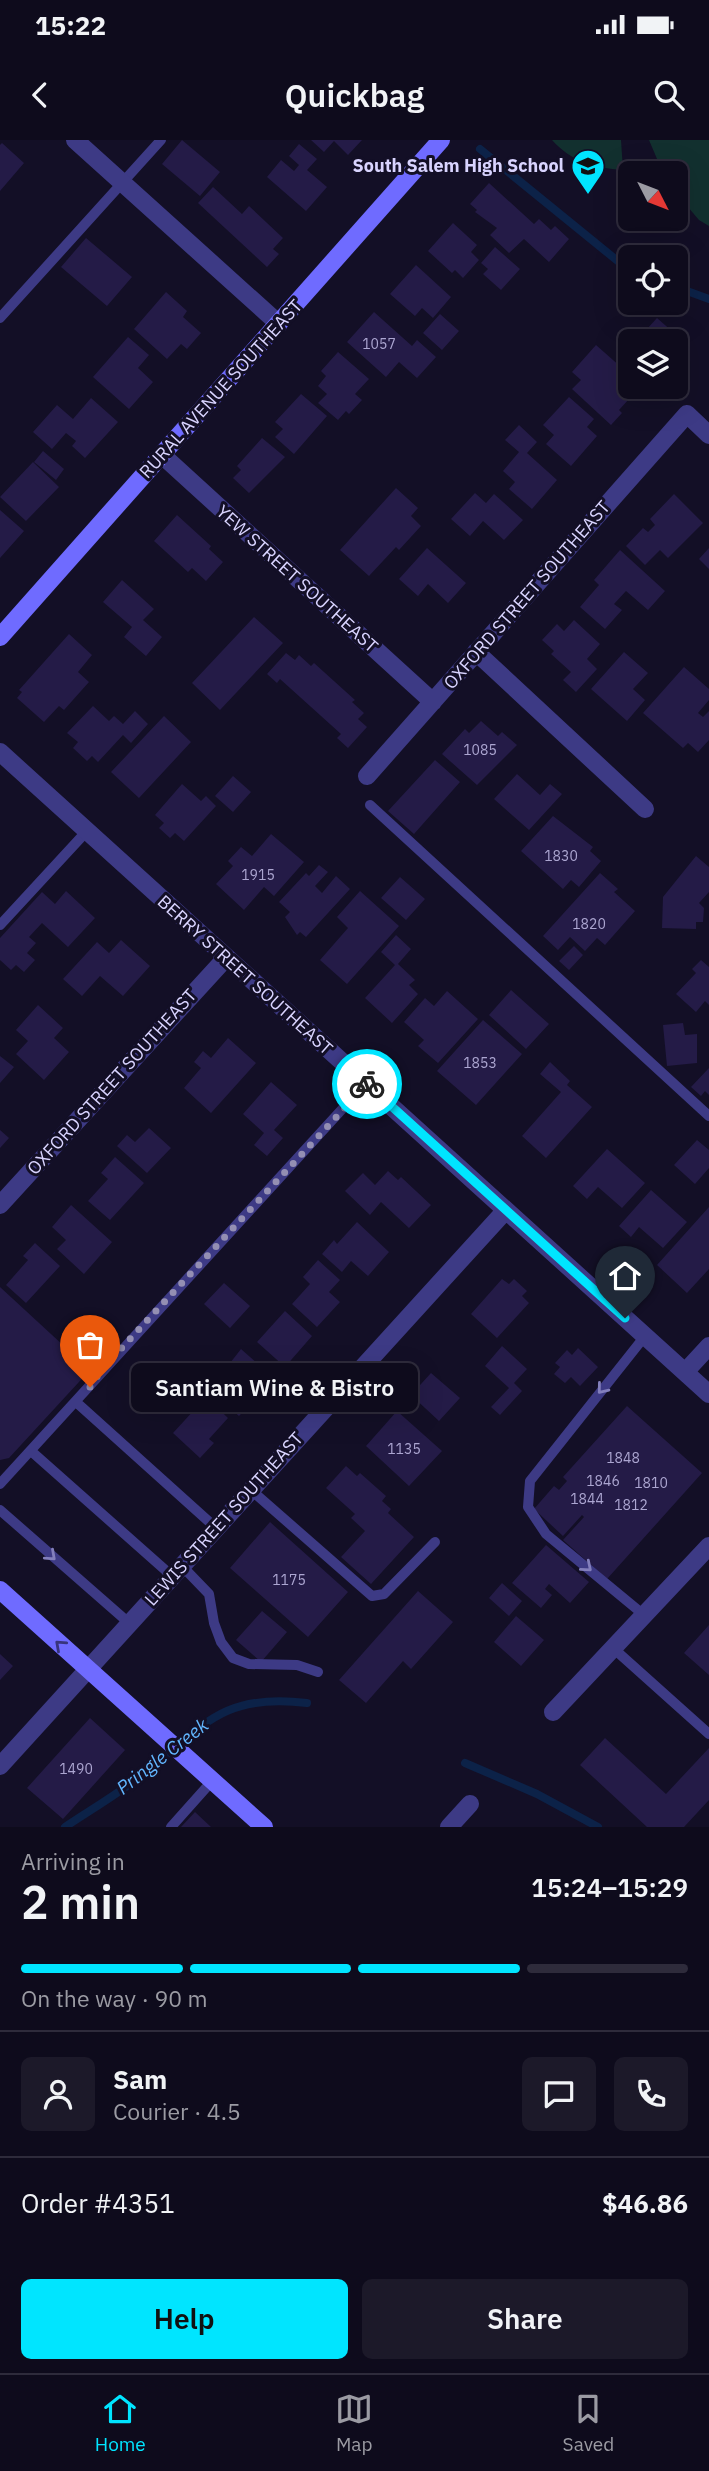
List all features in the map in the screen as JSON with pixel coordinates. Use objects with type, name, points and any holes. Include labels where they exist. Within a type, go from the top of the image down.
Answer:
[{"type":"street","points":[[75,140],[278,324]]},
{"type":"street","name":"RURAL AVENUE SOUTHEAST","points":[[0,637],[442,140]]},
{"type":"street","name":"OXFORD STREET SOUTHEAST","points":[[367,776],[687,414],[709,435]]},
{"type":"street","name":"YEW STREET SOUTHEAST","points":[[162,455],[433,702]]},
{"type":"street","points":[[477,652],[645,809]]},
{"type":"street","name":"BERRY STREET SOUTHEAST","points":[[0,752],[225,959],[709,1394]]},
{"type":"street","name":"OXFORD STREET SOUTHEAST","points":[[0,1205],[225,959]]},
{"type":"street","name":"LEWIS STREET SOUTHEAST","points":[[0,1766],[505,1211]]},
{"type":"street","points":[[685,1372],[709,1346]]},
{"type":"street","points":[[553,1712],[709,1546]]},
{"type":"street","points":[[0,1590],[264,1827]]},
{"type":"street","points":[[449,1827],[470,1804]]},
{"type":"lane","points":[[0,318],[161,140]]},
{"type":"lane","points":[[370,805],[709,1116]]},
{"type":"lane","points":[[0,925],[86,832]]},
{"type":"lane","points":[[0,1484],[76,1402],[103,1368],[366,1083]]},
{"type":"lane","points":[[644,1615],[546,1534],[528,1507],[530,1482],[645,1336]]},
{"type":"lane","points":[[76,1402],[216,1528]]},
{"type":"lane","points":[[31,1451],[177,1571],[209,1594],[214,1623],[221,1642],[233,1658],[249,1664],[297,1665],[318,1672]]},
{"type":"lane","points":[[251,1490],[372,1596],[384,1594],[435,1542]]},
{"type":"lane","points":[[0,1510],[129,1623]]},
{"type":"lane","points":[[612,1648],[709,1734]]},
{"type":"lane","points":[[171,1827],[213,1780]]},
{"type":"green space","points":[[552,140],[621,140],[622,161],[618,161],[618,170],[602,168],[576,159]]},
{"type":"green space","points":[[649,140],[709,140],[709,226],[699,220],[688,207],[688,161],[658,161]]},
{"type":"building","points":[[182,140],[220,172],[200,196],[162,164]]},
{"type":"building","points":[[311,140],[362,140],[348,155],[334,141],[324,152]]},
{"type":"building","points":[[2,143],[24,163],[0,191],[0,145]]},
{"type":"building","points":[[299,144],[317,159],[307,170],[327,187],[306,211],[267,177],[281,160],[294,171],[299,165],[289,156]]},
{"type":"building","points":[[489,183],[534,224],[539,219],[551,230],[555,226],[569,239],[549,262],[524,239],[509,253],[490,235],[497,228],[475,212],[477,210],[470,204]]},
{"type":"building","points":[[213,187],[242,214],[249,206],[283,238],[273,249],[279,254],[267,267],[198,203]]},
{"type":"building","points":[[453,223],[477,245],[471,252],[479,260],[463,278],[455,270],[452,273],[428,251]]},
{"type":"building","points":[[86,238],[132,277],[107,306],[61,267]]},
{"type":"building","points":[[495,247],[520,269],[501,290],[483,274],[488,269],[481,263]]},
{"type":"building","points":[[416,265],[451,297],[433,318],[422,308],[415,316],[390,294]]},
{"type":"building","points":[[166,292],[187,311],[183,317],[201,333],[187,349],[181,344],[167,359],[134,329]]},
{"type":"building","points":[[374,312],[412,346],[417,340],[436,357],[417,378],[399,362],[386,377],[347,342]]},
{"type":"building","points":[[440,314],[459,331],[442,350],[423,333]]},
{"type":"building","points":[[657,318],[670,329],[647,329]]},
{"type":"building","points":[[128,337],[149,355],[138,368],[153,382],[129,409],[93,377]]},
{"type":"building","points":[[596,345],[618,364],[618,399],[629,399],[619,410],[622,413],[611,425],[572,389],[581,380],[572,372]]},
{"type":"building","points":[[338,352],[369,379],[355,394],[362,400],[349,414],[346,411],[338,420],[318,403],[327,394],[318,386],[326,376],[321,371]]},
{"type":"building","points":[[301,394],[327,416],[294,454],[275,437],[283,429],[275,422]]},
{"type":"building","points":[[569,397],[594,419],[587,427],[597,436],[571,466],[546,444],[554,435],[543,425]]},
{"type":"building","points":[[91,398],[118,422],[85,458],[72,446],[76,441],[66,433],[52,449],[33,432],[57,405],[73,419]]},
{"type":"building","points":[[519,425],[537,442],[527,453],[557,480],[532,509],[509,489],[515,482],[503,471],[519,452],[505,440]]},
{"type":"building","points":[[262,438],[285,457],[249,493],[233,478],[241,470],[237,466]]},
{"type":"building","points":[[43,451],[64,469],[56,480],[34,462]]},
{"type":"building","points":[[33,462],[59,487],[26,521],[0,497]]},
{"type":"building","points":[[396,488],[418,508],[411,516],[421,526],[399,550],[396,547],[369,576],[340,550]]},
{"type":"building","points":[[475,493],[486,503],[494,494],[523,520],[504,540],[483,521],[470,536],[451,519]]},
{"type":"building","points":[[674,494],[703,523],[668,558],[660,550],[645,565],[626,546],[643,528],[648,532],[655,525],[650,519]]},
{"type":"building","points":[[0,510],[24,531],[0,558]]},
{"type":"building","points":[[177,515],[211,546],[209,549],[223,562],[206,581],[192,568],[188,572],[154,541]]},
{"type":"building","points":[[427,548],[466,583],[448,603],[428,584],[418,596],[399,579]]},
{"type":"building","points":[[709,548],[709,569],[699,559]]},
{"type":"building","points":[[620,550],[665,591],[648,610],[626,591],[614,604],[622,610],[605,629],[580,607],[599,585],[594,580]]},
{"type":"building","points":[[122,580],[154,609],[143,620],[162,637],[146,656],[124,637],[132,627],[103,602]]},
{"type":"building","points":[[254,617],[283,643],[220,710],[192,683]]},
{"type":"building","points":[[574,620],[600,644],[587,659],[597,669],[576,692],[563,680],[571,672],[551,654],[554,651],[542,640],[557,624],[564,631]]},
{"type":"building","points":[[69,634],[92,655],[78,672],[89,682],[64,710],[59,706],[44,722],[17,698],[22,692],[19,690]]},
{"type":"building","points":[[624,652],[648,673],[633,689],[645,700],[627,721],[591,689]]},
{"type":"building","points":[[286,653],[295,660],[299,655],[311,666],[314,663],[355,700],[352,702],[364,713],[358,719],[367,727],[348,748],[337,738],[341,734],[280,679],[277,683],[267,674]]},
{"type":"building","points":[[684,667],[709,689],[709,700],[698,713],[703,717],[709,711],[709,740],[698,752],[688,743],[683,748],[643,713]]},
{"type":"building","points":[[93,706],[109,721],[114,716],[123,724],[135,711],[148,724],[131,743],[123,735],[98,762],[92,756],[87,761],[73,748],[78,742],[67,733]]},
{"type":"building","points":[[164,716],[191,742],[139,798],[111,772]]},
{"type":"building","points":[[481,721],[498,736],[502,732],[517,745],[477,785],[442,754],[465,729],[469,733]]},
{"type":"building","points":[[435,760],[460,782],[414,834],[388,811]]},
{"type":"building","points":[[517,774],[540,795],[550,784],[562,794],[529,830],[494,799]]},
{"type":"building","points":[[233,776],[251,792],[233,812],[215,796]]},
{"type":"building","points":[[182,784],[201,801],[206,796],[216,806],[184,841],[175,833],[170,838],[159,828],[164,823],[155,815]]},
{"type":"building","points":[[553,816],[593,847],[590,851],[601,861],[579,887],[571,880],[563,889],[521,851]]},
{"type":"building","points":[[271,834],[304,862],[274,896],[264,887],[244,910],[216,884],[233,866],[228,861],[241,847],[252,856]]},
{"type":"building","points":[[696,856],[709,867],[709,892],[699,903],[704,908],[703,922],[696,922],[696,929],[662,928],[663,897]]},
{"type":"building","points":[[319,865],[328,872],[315,886],[322,893],[336,876],[350,889],[306,937],[300,932],[297,935],[285,917],[290,912],[279,902],[306,873],[309,876]]},
{"type":"building","points":[[600,873],[618,889],[614,892],[635,911],[605,945],[597,938],[585,951],[570,937],[558,950],[543,936]]},
{"type":"building","points":[[400,877],[425,899],[406,920],[381,898]]},
{"type":"building","points":[[66,891],[95,918],[68,947],[42,923],[29,937],[36,943],[27,953],[35,960],[24,972],[16,965],[11,970],[0,960],[0,938],[42,892],[55,904]]},
{"type":"building","points":[[360,891],[399,926],[347,984],[320,960],[348,928],[337,917]]},
{"type":"building","points":[[396,935],[411,949],[398,964],[415,980],[409,985],[418,994],[392,1023],[365,998],[395,965],[381,952]]},
{"type":"building","points":[[121,940],[150,966],[123,996],[100,976],[82,996],[63,979],[97,942],[109,953]]},
{"type":"building","points":[[574,946],[583,955],[569,970],[559,961]]},
{"type":"building","points":[[701,960],[709,967],[709,1005],[705,1001],[696,1012],[676,994],[696,973],[692,969]]},
{"type":"building","points":[[511,990],[549,1024],[526,1049],[489,1015]]},
{"type":"building","points":[[447,991],[478,1019],[438,1063],[418,1046],[424,1040],[404,1022],[425,998],[434,1006]]},
{"type":"building","points":[[38,1005],[63,1028],[54,1038],[69,1052],[44,1080],[16,1054],[28,1041],[16,1030]]},
{"type":"building","points":[[483,1020],[522,1054],[476,1105],[437,1071]]},
{"type":"building","points":[[683,1023],[685,1035],[697,1034],[697,1063],[667,1066],[663,1025]]},
{"type":"building","points":[[228,1038],[256,1063],[211,1113],[184,1088],[201,1068],[194,1062],[203,1051],[211,1058]]},
{"type":"building","points":[[0,1056],[14,1067],[0,1083]]},
{"type":"building","points":[[550,1062],[570,1081],[567,1085],[592,1107],[546,1158],[522,1136],[561,1092],[540,1074]]},
{"type":"building","points":[[709,1068],[709,1095],[705,1091],[701,1096],[691,1087]]},
{"type":"building","points":[[271,1082],[297,1105],[274,1130],[283,1138],[267,1156],[254,1145],[264,1133],[243,1114]]},
{"type":"building","points":[[149,1128],[171,1148],[147,1173],[117,1146],[127,1135],[135,1142]]},
{"type":"building","points":[[0,1130],[9,1138],[0,1148]]},
{"type":"building","points":[[697,1140],[709,1150],[709,1168],[695,1184],[674,1165]]},
{"type":"building","points":[[607,1149],[645,1183],[622,1208],[598,1187],[587,1199],[573,1186]]},
{"type":"building","points":[[115,1157],[144,1183],[110,1220],[88,1201],[108,1179],[101,1173]]},
{"type":"building","points":[[388,1171],[398,1180],[401,1177],[431,1205],[409,1228],[381,1202],[370,1215],[345,1191],[363,1173],[375,1185]]},
{"type":"building","points":[[651,1190],[687,1222],[663,1248],[639,1227],[631,1237],[619,1226]]},
{"type":"building","points":[[71,1205],[112,1242],[84,1274],[57,1249],[66,1240],[52,1227]]},
{"type":"building","points":[[709,1207],[709,1269],[687,1293],[657,1265]]},
{"type":"building","points":[[357,1222],[389,1252],[368,1276],[351,1261],[342,1272],[322,1254],[334,1240],[337,1244]]},
{"type":"building","points":[[35,1243],[60,1266],[26,1303],[6,1285],[28,1260],[23,1256]]},
{"type":"building","points":[[318,1260],[340,1280],[329,1292],[340,1302],[317,1327],[292,1304],[310,1284],[303,1277]]},
{"type":"building","points":[[502,1279],[509,1284],[514,1279],[527,1291],[522,1296],[529,1303],[497,1338],[471,1314]]},
{"type":"building","points":[[224,1283],[250,1306],[230,1328],[204,1304]]},
{"type":"building","points":[[0,1287],[90,1370],[9,1458],[0,1460]]},
{"type":"building","points":[[285,1311],[312,1336],[285,1367],[257,1342]]},
{"type":"building","points":[[502,1346],[527,1369],[514,1383],[522,1391],[500,1415],[491,1407],[509,1388],[485,1366]]},
{"type":"building","points":[[578,1348],[598,1367],[580,1386],[571,1377],[565,1383],[554,1374],[560,1367],[555,1363],[567,1350],[572,1355]]},
{"type":"building","points":[[241,1349],[267,1372],[247,1394],[254,1400],[239,1416],[209,1390]]},
{"type":"building","points":[[431,1373],[460,1398],[439,1421],[411,1395]]},
{"type":"building","points":[[206,1397],[228,1418],[209,1439],[214,1443],[200,1458],[173,1433]]},
{"type":"building","points":[[627,1406],[702,1473],[607,1579],[563,1540],[584,1517],[582,1515],[563,1536],[534,1509],[554,1486],[559,1490],[567,1481],[563,1477]]},
{"type":"building","points":[[397,1411],[442,1451],[409,1486],[366,1446]]},
{"type":"building","points":[[346,1466],[357,1476],[360,1473],[386,1496],[382,1501],[391,1509],[388,1513],[414,1537],[371,1584],[341,1557],[365,1531],[351,1518],[355,1514],[326,1488]]},
{"type":"building","points":[[270,1522],[348,1592],[308,1637],[230,1568]]},
{"type":"building","points":[[546,1545],[589,1582],[570,1603],[549,1584],[545,1589],[552,1595],[541,1608],[512,1583]]},
{"type":"building","points":[[502,1583],[522,1601],[509,1616],[489,1598]]},
{"type":"building","points":[[418,1591],[453,1622],[411,1669],[403,1661],[366,1703],[339,1680]]},
{"type":"building","points":[[262,1611],[287,1632],[261,1662],[236,1640]]},
{"type":"building","points":[[516,1616],[544,1640],[521,1666],[494,1642]]},
{"type":"building","points":[[709,1625],[709,1675],[684,1653]]},
{"type":"building","points":[[0,1654],[13,1666],[0,1680]]},
{"type":"building","points":[[90,1718],[125,1750],[63,1819],[27,1788]]},
{"type":"building","points":[[605,1738],[666,1794],[709,1748],[709,1800],[684,1827],[647,1827],[580,1765]]},
{"type":"building","points":[[195,1812],[211,1827],[181,1827]]},
{"type":"waterway","points":[[480,149],[618,261]]},
{"type":"waterway","points":[[688,291],[709,299]]},
{"type":"waterway","name":"Pringle Creek","points":[[65,1827],[117,1793],[201,1726],[218,1716],[255,1703],[307,1703]]},
{"type":"waterway","name":"Pringle Creek","points":[[465,1763],[537,1794],[598,1827]]},
{"type":"way so far","points":[[90,1387],[103,1368],[367,1084]]},
{"type":"place","name":"South Salem High School","points":[[588,196]]},
{"type":"place","name":"Santiam Wine & Bistro","points":[[90,1387]]},
{"type":"route","points":[[367,1084],[625,1318]]}]
